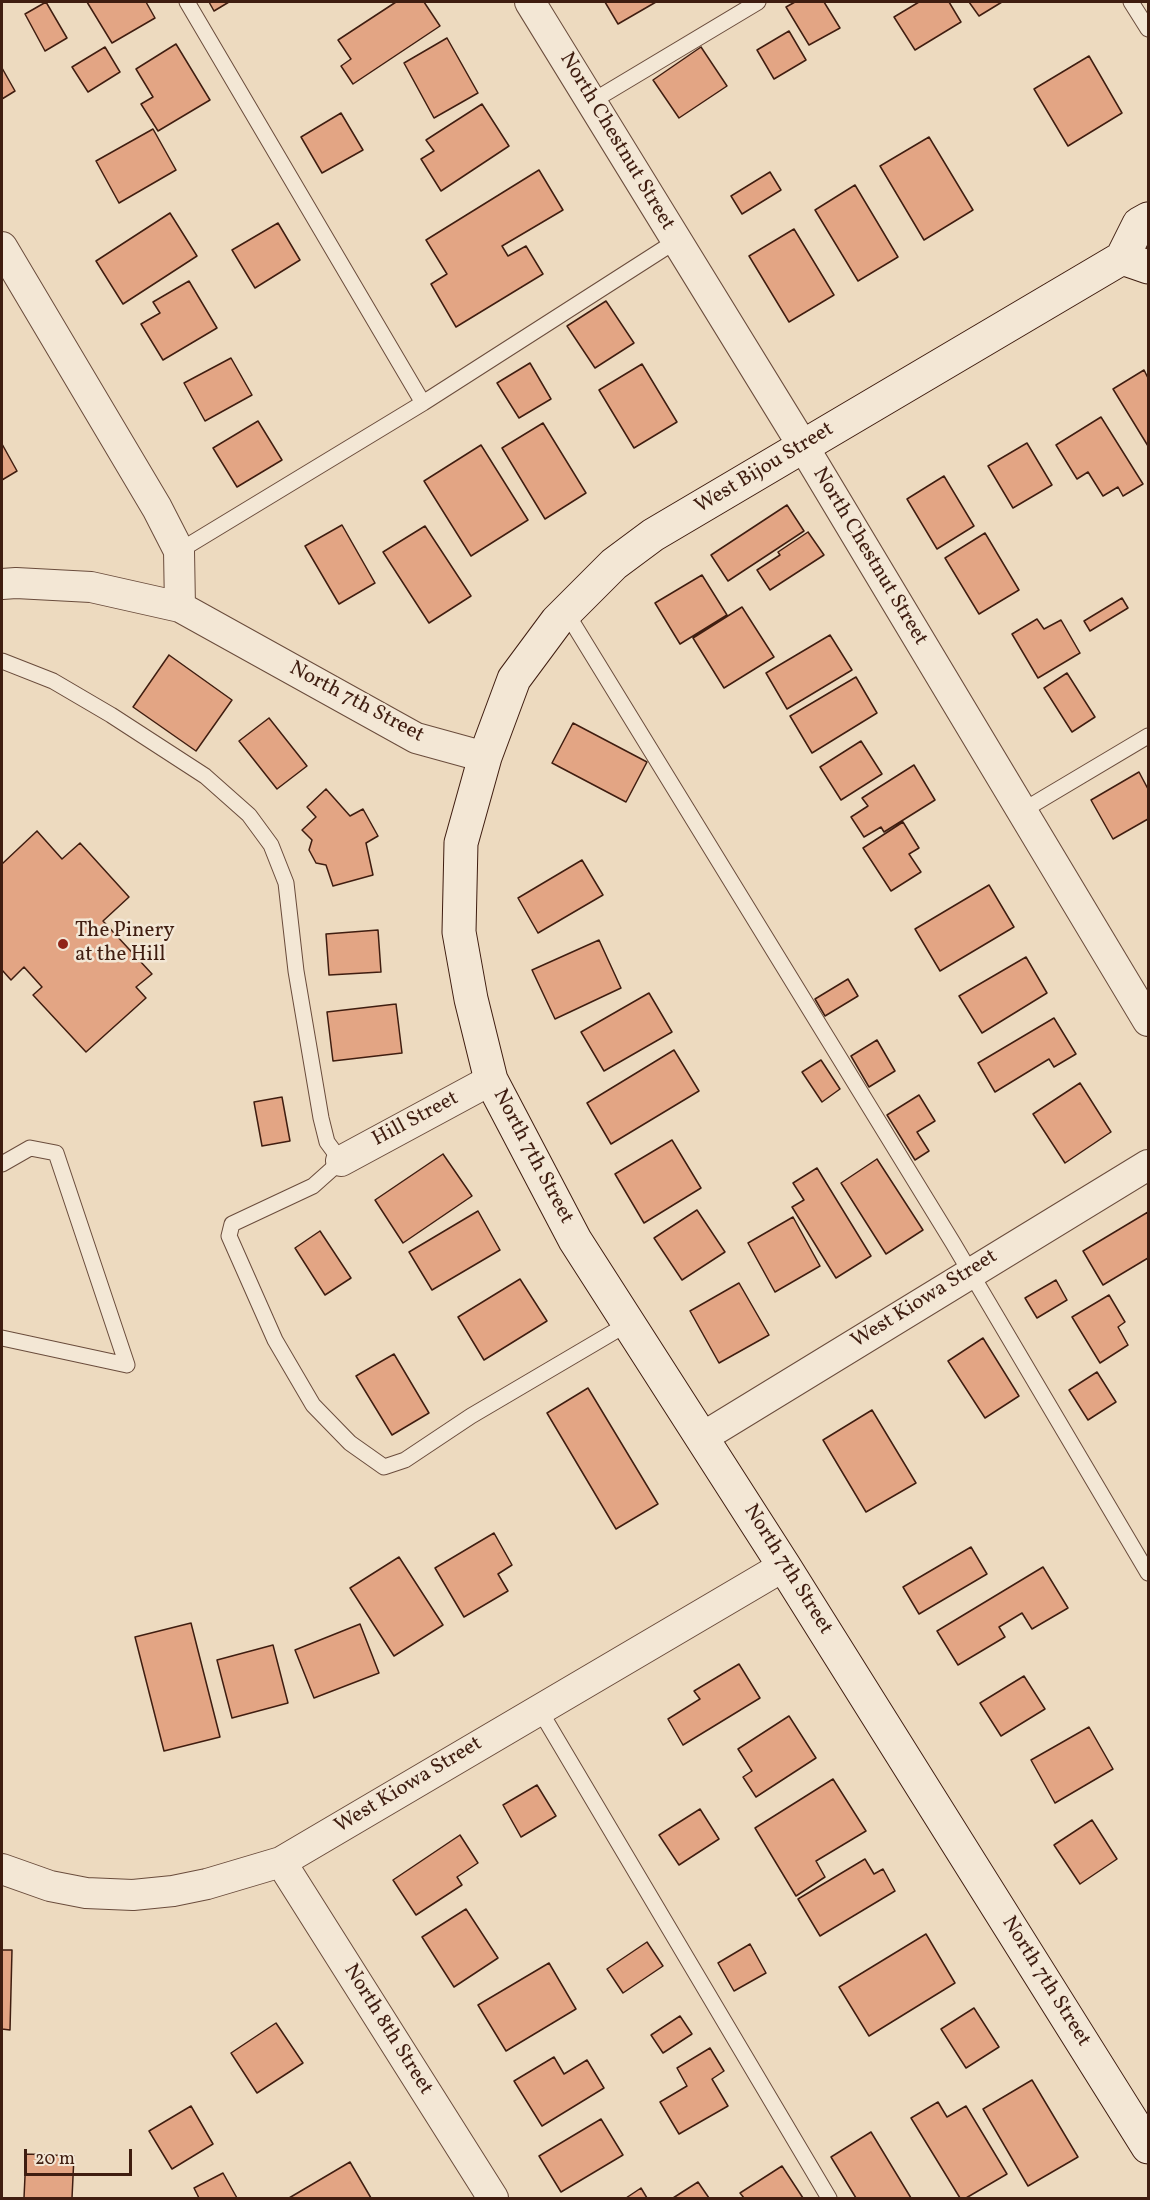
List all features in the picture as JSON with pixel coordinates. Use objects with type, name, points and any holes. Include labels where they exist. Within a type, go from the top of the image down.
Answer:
[{"type":"street","name":"North Chestnut Street","points":[[530,2],[802,446],[1149,1022]]},
{"type":"street","name":"West Bijou Street","points":[[485,757],[514,680],[566,612],[614,564],[653,535],[802,446],[1135,262],[1139,224],[1149,219]]},
{"type":"street","points":[[2,247],[157,508],[179,551],[180,607],[92,587],[2,584]]},
{"type":"street","name":"North 7th Street","points":[[180,607],[416,738],[485,757],[461,843],[459,933],[471,999],[491,1080],[575,1240],[703,1437],[1149,2147]]},
{"type":"street","name":"Hill Street","points":[[341,1161],[491,1080]]},
{"type":"street","name":"West Kiowa Street","points":[[703,1437],[970,1272],[1149,1165]]},
{"type":"street","name":"West Kiowa Street","points":[[2,1869],[50,1886],[86,1893],[134,1894],[173,1891],[207,1884],[281,1862],[784,1566]]},
{"type":"street","name":"North 8th Street","points":[[281,1862],[493,2199]]},
{"type":"lane","points":[[186,2],[423,403]]},
{"type":"lane","points":[[591,102],[758,2]]},
{"type":"lane","points":[[1131,2],[1149,29]]},
{"type":"lane","points":[[179,551],[423,403],[676,241]]},
{"type":"lane","points":[[566,612],[970,1272],[1149,1573]]},
{"type":"lane","points":[[2,661],[54,681],[205,776],[249,815],[271,845],[286,883],[296,971],[321,1118],[327,1142],[341,1161],[313,1186],[232,1224],[229,1236],[275,1340],[313,1405],[350,1443],[384,1467],[405,1460],[471,1416],[629,1323]]},
{"type":"lane","points":[[1022,812],[1149,736]]},
{"type":"lane","points":[[2,1164],[30,1148],[56,1154],[127,1365],[2,1338]]},
{"type":"lane","points":[[539,1709],[829,2199]]},
{"type":"building","points":[[46,2],[67,38],[45,51],[25,14]]},
{"type":"building","points":[[87,2],[146,2],[155,18],[112,43]]},
{"type":"building","points":[[209,2],[229,2],[214,11]]},
{"type":"building","points":[[396,2],[424,2],[440,26],[353,84],[341,66],[351,59],[338,40]]},
{"type":"building","points":[[605,2],[656,2],[618,24]]},
{"type":"building","points":[[795,2],[824,2],[840,28],[809,45],[786,7]]},
{"type":"building","points":[[919,2],[949,2],[961,22],[915,50],[894,17]]},
{"type":"building","points":[[969,2],[1002,2],[979,16]]},
{"type":"building","points":[[789,31],[806,60],[774,79],[757,50]]},
{"type":"building","points":[[447,38],[478,93],[434,118],[404,63]]},
{"type":"building","points":[[176,44],[210,100],[158,131],[141,104],[153,97],[136,69]]},
{"type":"building","points":[[105,47],[120,72],[88,92],[72,67]]},
{"type":"building","points":[[701,47],[727,86],[679,118],[653,80]]},
{"type":"building","points":[[1089,56],[1122,113],[1068,146],[1034,89]]},
{"type":"building","points":[[2,68],[15,91],[2,99]]},
{"type":"building","points":[[482,104],[509,146],[441,191],[421,159],[434,151],[426,140]]},
{"type":"building","points":[[341,113],[363,150],[322,173],[301,137]]},
{"type":"building","points":[[153,129],[176,170],[119,203],[96,161]]},
{"type":"building","points":[[929,137],[973,210],[924,240],[880,166]]},
{"type":"building","points":[[539,170],[563,210],[502,246],[508,256],[526,246],[543,274],[456,327],[431,284],[447,274],[426,240]]},
{"type":"building","points":[[770,172],[781,190],[742,214],[731,196]]},
{"type":"building","points":[[855,185],[898,257],[858,281],[815,210]]},
{"type":"building","points":[[170,213],[197,256],[123,304],[96,261]]},
{"type":"building","points":[[278,223],[300,260],[255,288],[232,250]]},
{"type":"building","points":[[794,229],[834,295],[789,322],[749,256]]},
{"type":"building","points":[[189,281],[217,328],[163,360],[141,324],[160,313],[153,302]]},
{"type":"building","points":[[606,301],[634,343],[595,368],[567,326]]},
{"type":"building","points":[[231,358],[252,395],[205,421],[184,383]]},
{"type":"building","points":[[530,363],[551,399],[519,418],[497,383]]},
{"type":"building","points":[[642,364],[677,422],[634,448],[599,390]]},
{"type":"building","points":[[1144,370],[1148,378],[1148,446],[1113,389]]},
{"type":"building","points":[[1101,417],[1143,484],[1123,496],[1118,487],[1103,496],[1088,472],[1077,479],[1056,445]]},
{"type":"building","points":[[258,421],[282,460],[237,487],[213,448]]},
{"type":"building","points":[[543,423],[586,493],[545,519],[502,448]]},
{"type":"building","points":[[1027,443],[1052,485],[1013,508],[988,466]]},
{"type":"building","points":[[2,444],[17,471],[2,480]]},
{"type":"building","points":[[481,445],[528,520],[471,556],[424,481]]},
{"type":"building","points":[[944,476],[974,526],[937,549],[907,499]]},
{"type":"building","points":[[787,505],[804,531],[728,581],[711,555]]},
{"type":"building","points":[[342,525],[375,583],[339,604],[305,546]]},
{"type":"building","points":[[425,526],[471,596],[429,623],[383,552]]},
{"type":"building","points":[[808,532],[824,555],[770,590],[757,570],[780,555],[778,552]]},
{"type":"building","points":[[985,533],[1019,590],[979,614],[945,558]]},
{"type":"building","points":[[702,575],[727,615],[680,644],[655,603]]},
{"type":"building","points":[[1122,598],[1128,608],[1090,631],[1084,621]]},
{"type":"building","points":[[742,607],[774,657],[724,688],[693,638]]},
{"type":"building","points":[[1037,619],[1044,629],[1061,620],[1080,653],[1038,678],[1012,634]]},
{"type":"building","points":[[830,635],[852,670],[787,709],[766,673]]},
{"type":"building","points":[[169,655],[232,700],[196,751],[133,707]]},
{"type":"building","points":[[1067,673],[1095,717],[1072,732],[1044,688]]},
{"type":"building","points":[[856,677],[877,713],[812,753],[790,716]]},
{"type":"building","points":[[269,718],[307,766],[277,789],[239,741]]},
{"type":"building","points":[[573,723],[647,762],[626,802],[552,763]]},
{"type":"building","points":[[861,741],[882,774],[841,800],[820,767]]},
{"type":"building","points":[[914,765],[935,800],[884,832],[881,827],[864,837],[851,817],[868,806],[862,798]]},
{"type":"building","points":[[1139,772],[1148,789],[1148,819],[1113,839],[1091,800]]},
{"type":"building","points":[[326,789],[350,816],[363,809],[378,836],[366,843],[373,875],[333,886],[326,865],[316,863],[309,850],[312,840],[302,830],[316,817],[307,807]]},
{"type":"building","points":[[903,822],[919,848],[909,854],[921,872],[891,891],[863,848]]},
{"type":"building","name":"The Pinery at the Hill","points":[[37,831],[62,859],[80,843],[129,897],[103,921],[152,974],[136,987],[146,998],[86,1052],[33,995],[42,987],[24,967],[11,980],[2,970],[2,864]]},
{"type":"building","points":[[582,860],[603,895],[538,933],[518,898]]},
{"type":"building","points":[[989,885],[1014,927],[940,971],[915,929]]},
{"type":"building","points":[[378,930],[381,972],[329,975],[326,934]]},
{"type":"building","points":[[599,940],[621,988],[555,1019],[532,970]]},
{"type":"building","points":[[1026,957],[1047,993],[982,1033],[959,996]]},
{"type":"building","points":[[848,979],[858,996],[825,1016],[815,999]]},
{"type":"building","points":[[649,993],[672,1032],[604,1071],[581,1032]]},
{"type":"building","points":[[396,1004],[402,1053],[333,1061],[327,1012]]},
{"type":"building","points":[[1054,1018],[1076,1054],[1054,1067],[1049,1059],[995,1092],[978,1063]]},
{"type":"building","points":[[877,1040],[895,1071],[869,1087],[851,1056]]},
{"type":"building","points":[[674,1050],[699,1091],[611,1144],[587,1103]]},
{"type":"building","points":[[821,1060],[840,1089],[822,1102],[802,1072]]},
{"type":"building","points":[[1080,1083],[1111,1132],[1065,1163],[1033,1114]]},
{"type":"building","points":[[919,1095],[935,1121],[917,1132],[929,1151],[915,1160],[887,1115]]},
{"type":"building","points":[[282,1097],[290,1141],[262,1146],[254,1102]]},
{"type":"building","points":[[672,1140],[701,1188],[644,1223],[615,1174]]},
{"type":"building","points":[[443,1154],[472,1196],[403,1243],[375,1200]]},
{"type":"building","points":[[877,1159],[923,1230],[886,1254],[841,1183]]},
{"type":"building","points":[[817,1168],[871,1256],[836,1278],[792,1207],[804,1200],[793,1183]]},
{"type":"building","points":[[697,1210],[725,1252],[682,1280],[654,1238]]},
{"type":"building","points":[[478,1211],[500,1250],[432,1290],[409,1252]]},
{"type":"building","points":[[1148,1212],[1148,1258],[1103,1285],[1083,1251]]},
{"type":"building","points":[[793,1217],[820,1266],[775,1292],[748,1243]]},
{"type":"building","points":[[320,1231],[351,1278],[325,1295],[295,1248]]},
{"type":"building","points":[[520,1279],[547,1321],[484,1360],[458,1317]]},
{"type":"building","points":[[1056,1280],[1067,1300],[1037,1318],[1025,1298]]},
{"type":"building","points":[[739,1283],[769,1335],[719,1363],[690,1311]]},
{"type":"building","points":[[1109,1295],[1125,1322],[1118,1327],[1128,1345],[1100,1363],[1072,1317]]},
{"type":"building","points":[[983,1338],[1019,1396],[985,1418],[948,1361]]},
{"type":"building","points":[[394,1354],[429,1413],[392,1435],[356,1376]]},
{"type":"building","points":[[1097,1372],[1116,1402],[1088,1420],[1069,1390]]},
{"type":"building","points":[[588,1388],[658,1504],[616,1529],[547,1413]]},
{"type":"building","points":[[872,1410],[916,1483],[866,1512],[823,1440]]},
{"type":"building","points":[[494,1533],[512,1565],[498,1574],[508,1591],[464,1617],[435,1568]]},
{"type":"building","points":[[971,1547],[987,1574],[919,1614],[903,1587]]},
{"type":"building","points":[[399,1557],[443,1625],[394,1656],[350,1588]]},
{"type":"building","points":[[1043,1567],[1068,1608],[1032,1629],[1022,1613],[999,1627],[1005,1637],[958,1665],[937,1631]]},
{"type":"building","points":[[191,1623],[220,1737],[164,1751],[135,1637]]},
{"type":"building","points":[[360,1624],[379,1673],[314,1698],[295,1650]]},
{"type":"building","points":[[273,1645],[288,1703],[232,1718],[217,1660]]},
{"type":"building","points":[[739,1664],[760,1698],[683,1745],[668,1719],[700,1699],[694,1691]]},
{"type":"building","points":[[1024,1676],[1045,1709],[1001,1736],[980,1703]]},
{"type":"building","points":[[789,1716],[816,1758],[756,1797],[743,1777],[752,1771],[738,1749]]},
{"type":"building","points":[[1089,1727],[1113,1769],[1055,1803],[1031,1760]]},
{"type":"building","points":[[833,1779],[866,1831],[816,1861],[825,1877],[796,1896],[755,1828]]},
{"type":"building","points":[[537,1785],[556,1816],[521,1837],[503,1805]]},
{"type":"building","points":[[700,1809],[719,1839],[679,1865],[659,1835]]},
{"type":"building","points":[[1092,1820],[1117,1859],[1080,1884],[1054,1845]]},
{"type":"building","points":[[460,1835],[478,1863],[457,1877],[462,1885],[416,1915],[393,1880]]},
{"type":"building","points":[[865,1859],[874,1874],[883,1869],[895,1891],[820,1936],[798,1899]]},
{"type":"building","points":[[466,1909],[498,1958],[454,1987],[422,1937]]},
{"type":"building","points":[[926,1934],[955,1983],[869,2036],[839,1987]]},
{"type":"building","points":[[647,1942],[663,1966],[623,1993],[607,1969]]},
{"type":"building","points":[[750,1944],[766,1973],[734,1991],[718,1963]]},
{"type":"building","points":[[2,1950],[12,1950],[10,2030],[2,2029]]},
{"type":"building","points":[[549,1963],[576,2009],[506,2051],[478,2005]]},
{"type":"building","points":[[974,2008],[999,2047],[966,2068],[941,2029]]},
{"type":"building","points":[[680,2016],[692,2034],[663,2053],[651,2035]]},
{"type":"building","points":[[276,2023],[303,2063],[257,2093],[231,2053]]},
{"type":"building","points":[[710,2048],[724,2071],[712,2079],[728,2106],[679,2134],[660,2102],[687,2086],[677,2068]]},
{"type":"building","points":[[554,2057],[564,2074],[587,2060],[604,2088],[542,2126],[514,2081]]},
{"type":"building","points":[[1032,2080],[1078,2157],[1028,2186],[983,2109]]},
{"type":"building","points":[[938,2102],[947,2117],[966,2106],[1007,2174],[966,2198],[960,2198],[911,2118]]},
{"type":"building","points":[[191,2106],[213,2144],[172,2169],[149,2131]]},
{"type":"building","points":[[601,2119],[623,2155],[561,2192],[539,2156]]},
{"type":"building","points":[[871,2132],[911,2198],[856,2198],[831,2157]]},
{"type":"building","points":[[26,2154],[74,2156],[72,2198],[24,2198]]},
{"type":"building","points":[[350,2162],[371,2198],[289,2198]]},
{"type":"building","points":[[782,2166],[803,2198],[744,2198],[740,2193]]},
{"type":"building","points":[[223,2173],[237,2198],[199,2198],[194,2188]]},
{"type":"building","points":[[698,2182],[709,2198],[673,2198]]},
{"type":"building","points":[[641,2188],[647,2198],[626,2198]]},
{"type":"place","name":"The Pinery at the Hill","points":[[63,944]]}]
